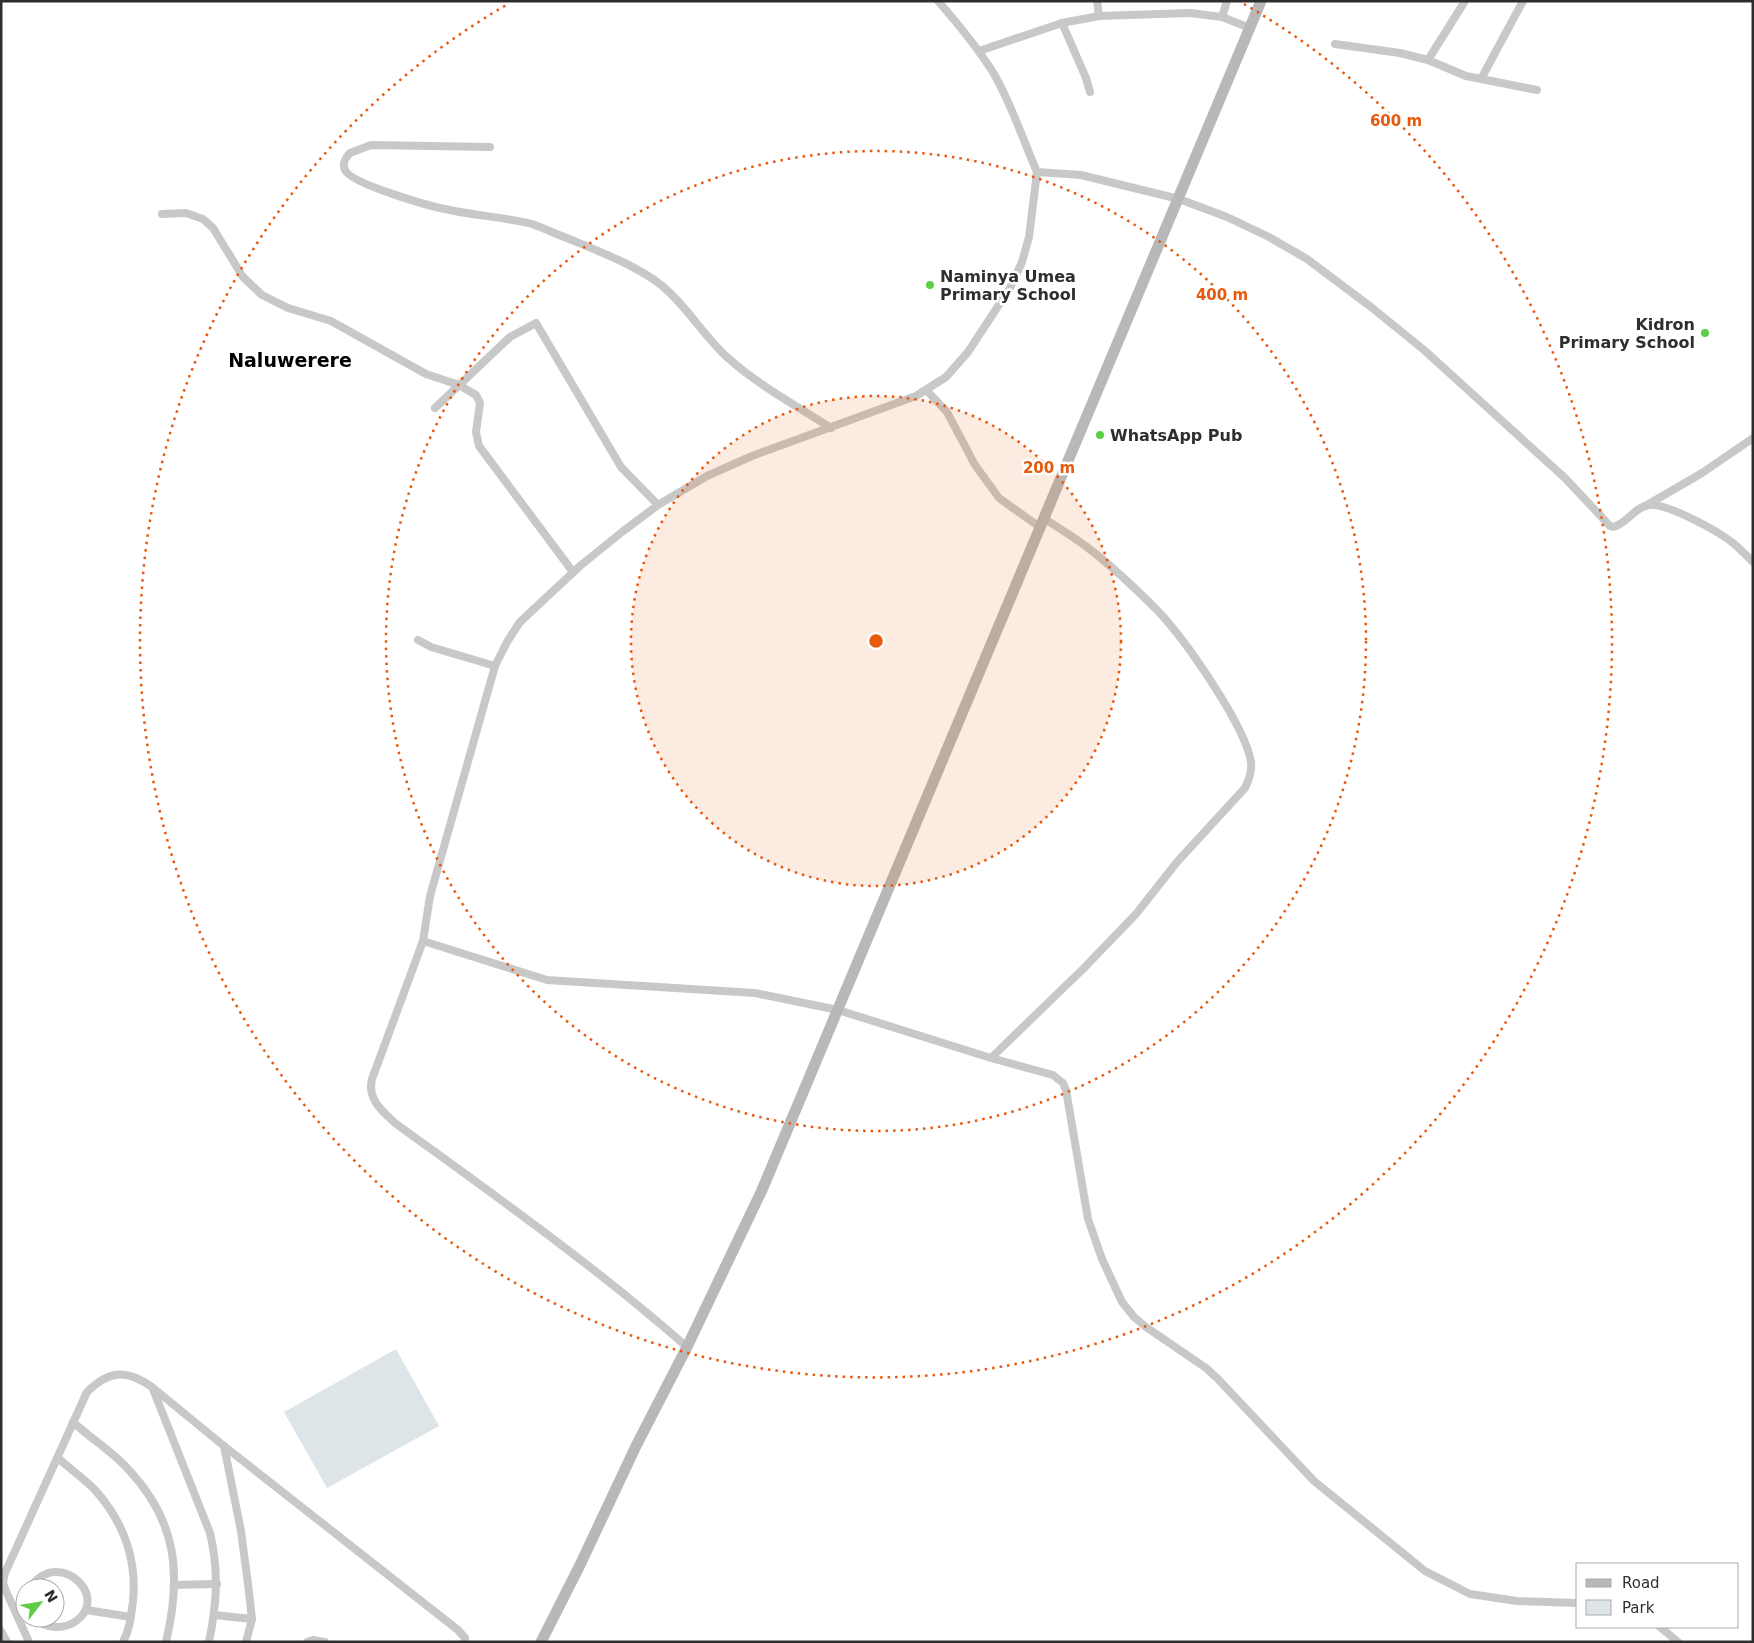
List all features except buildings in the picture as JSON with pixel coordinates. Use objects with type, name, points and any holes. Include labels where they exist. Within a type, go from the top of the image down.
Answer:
[{"type":"main road","points":[[541,1642],[580,1565],[636,1446],[687,1347],[762,1190],[1261,1]]},
{"type":"street","points":[[687,1347],[652,1316],[534,1224],[395,1123],[377,1104],[371,1095],[370,1088],[423,941],[430,896],[495,666],[520,622],[573,572],[622,532],[658,505],[707,476],[743,460],[927,391],[946,377],[968,352],[1010,288],[1022,262],[1029,237],[1037,172],[1008,102],[994,74],[938,1]]},
{"type":"street","points":[[1097,1],[1099,16]]},
{"type":"street","points":[[1222,16],[1227,1]]},
{"type":"street","points":[[1428,60],[1465,1]]},
{"type":"street","points":[[1481,79],[1523,1]]},
{"type":"street","points":[[979,52],[1062,23],[1099,16],[1190,13],[1222,16],[1250,28]]},
{"type":"street","points":[[1062,23],[1086,78],[1090,92]]},
{"type":"street","points":[[1335,44],[1400,53],[1428,60],[1466,76],[1537,90]]},
{"type":"street","points":[[490,147],[371,145],[350,152],[344,164],[345,170],[350,177],[365,184],[448,210],[508,218],[534,225],[641,272],[657,281],[670,292],[708,338],[747,374],[831,428]]},
{"type":"street","points":[[1037,172],[1080,175],[1179,199],[1227,217],[1269,236],[1307,259],[1424,350],[1565,478],[1610,526],[1620,525],[1635,511],[1702,473],[1753,438]]},
{"type":"street","points":[[162,214],[186,213],[203,220],[213,228],[243,277],[262,294],[288,308],[331,321],[426,374],[460,385],[476,394],[480,404],[476,432],[478,446],[573,572]]},
{"type":"street","points":[[435,408],[510,337],[536,323],[621,467],[658,505]]},
{"type":"street","points":[[927,391],[947,412],[975,465],[999,498],[1098,556],[1158,611],[1176,632],[1215,688],[1247,748],[1251,763],[1251,775],[1245,788],[1177,862],[1136,914],[1083,969],[991,1058]]},
{"type":"street","points":[[1647,505],[1670,509],[1720,534],[1753,562]]},
{"type":"street","points":[[418,640],[431,647],[495,666]]},
{"type":"street","points":[[423,941],[547,980],[755,994],[838,1010],[991,1058],[1053,1075],[1063,1083],[1088,1219],[1102,1258],[1122,1302],[1134,1316],[1146,1327],[1206,1368],[1314,1481],[1425,1571],[1470,1594],[1517,1601],[1576,1603]]},
{"type":"street","points":[[15,1612],[4,1589],[4,1578],[86,1392],[107,1376],[115,1374],[129,1375],[141,1379],[152,1387],[458,1630],[465,1638],[465,1642]]},
{"type":"street","points":[[152,1387],[210,1533],[215,1552],[217,1584],[209,1642]]},
{"type":"street","points":[[73,1422],[128,1468],[145,1490],[163,1520],[171,1544],[175,1585],[171,1621],[166,1642]]},
{"type":"street","points":[[224,1446],[242,1532],[252,1619],[247,1642]]},
{"type":"street","points":[[58,1458],[95,1491],[110,1510],[130,1550],[134,1590],[131,1616],[123,1642]]},
{"type":"street","points":[[39,1578],[53,1572],[65,1572],[75,1578],[83,1587],[87,1598],[86,1610],[81,1620],[72,1628],[61,1632],[43,1628]]},
{"type":"street","points":[[175,1585],[217,1584]]},
{"type":"street","points":[[86,1610],[131,1616]]},
{"type":"street","points":[[214,1615],[252,1619]]},
{"type":"street","points":[[23,1628],[30,1642]]},
{"type":"street","points":[[1661,1628],[1678,1642]]},
{"type":"street","points":[[1,1631],[7,1642]]},
{"type":"street","points":[[307,1642],[313,1640],[325,1642]]},
{"type":"green space","points":[[396,1349],[439,1426],[327,1488],[284,1412]]},
{"type":"place","name":"Naminya Umea Primary School","points":[[930,285]]},
{"type":"place","name":"Kidron Primary School","points":[[1705,333]]},
{"type":"place","name":"WhatsApp Pub","points":[[1100,435]]},
{"type":"district","name":"Naluwerere","points":[[290,360]]}]
